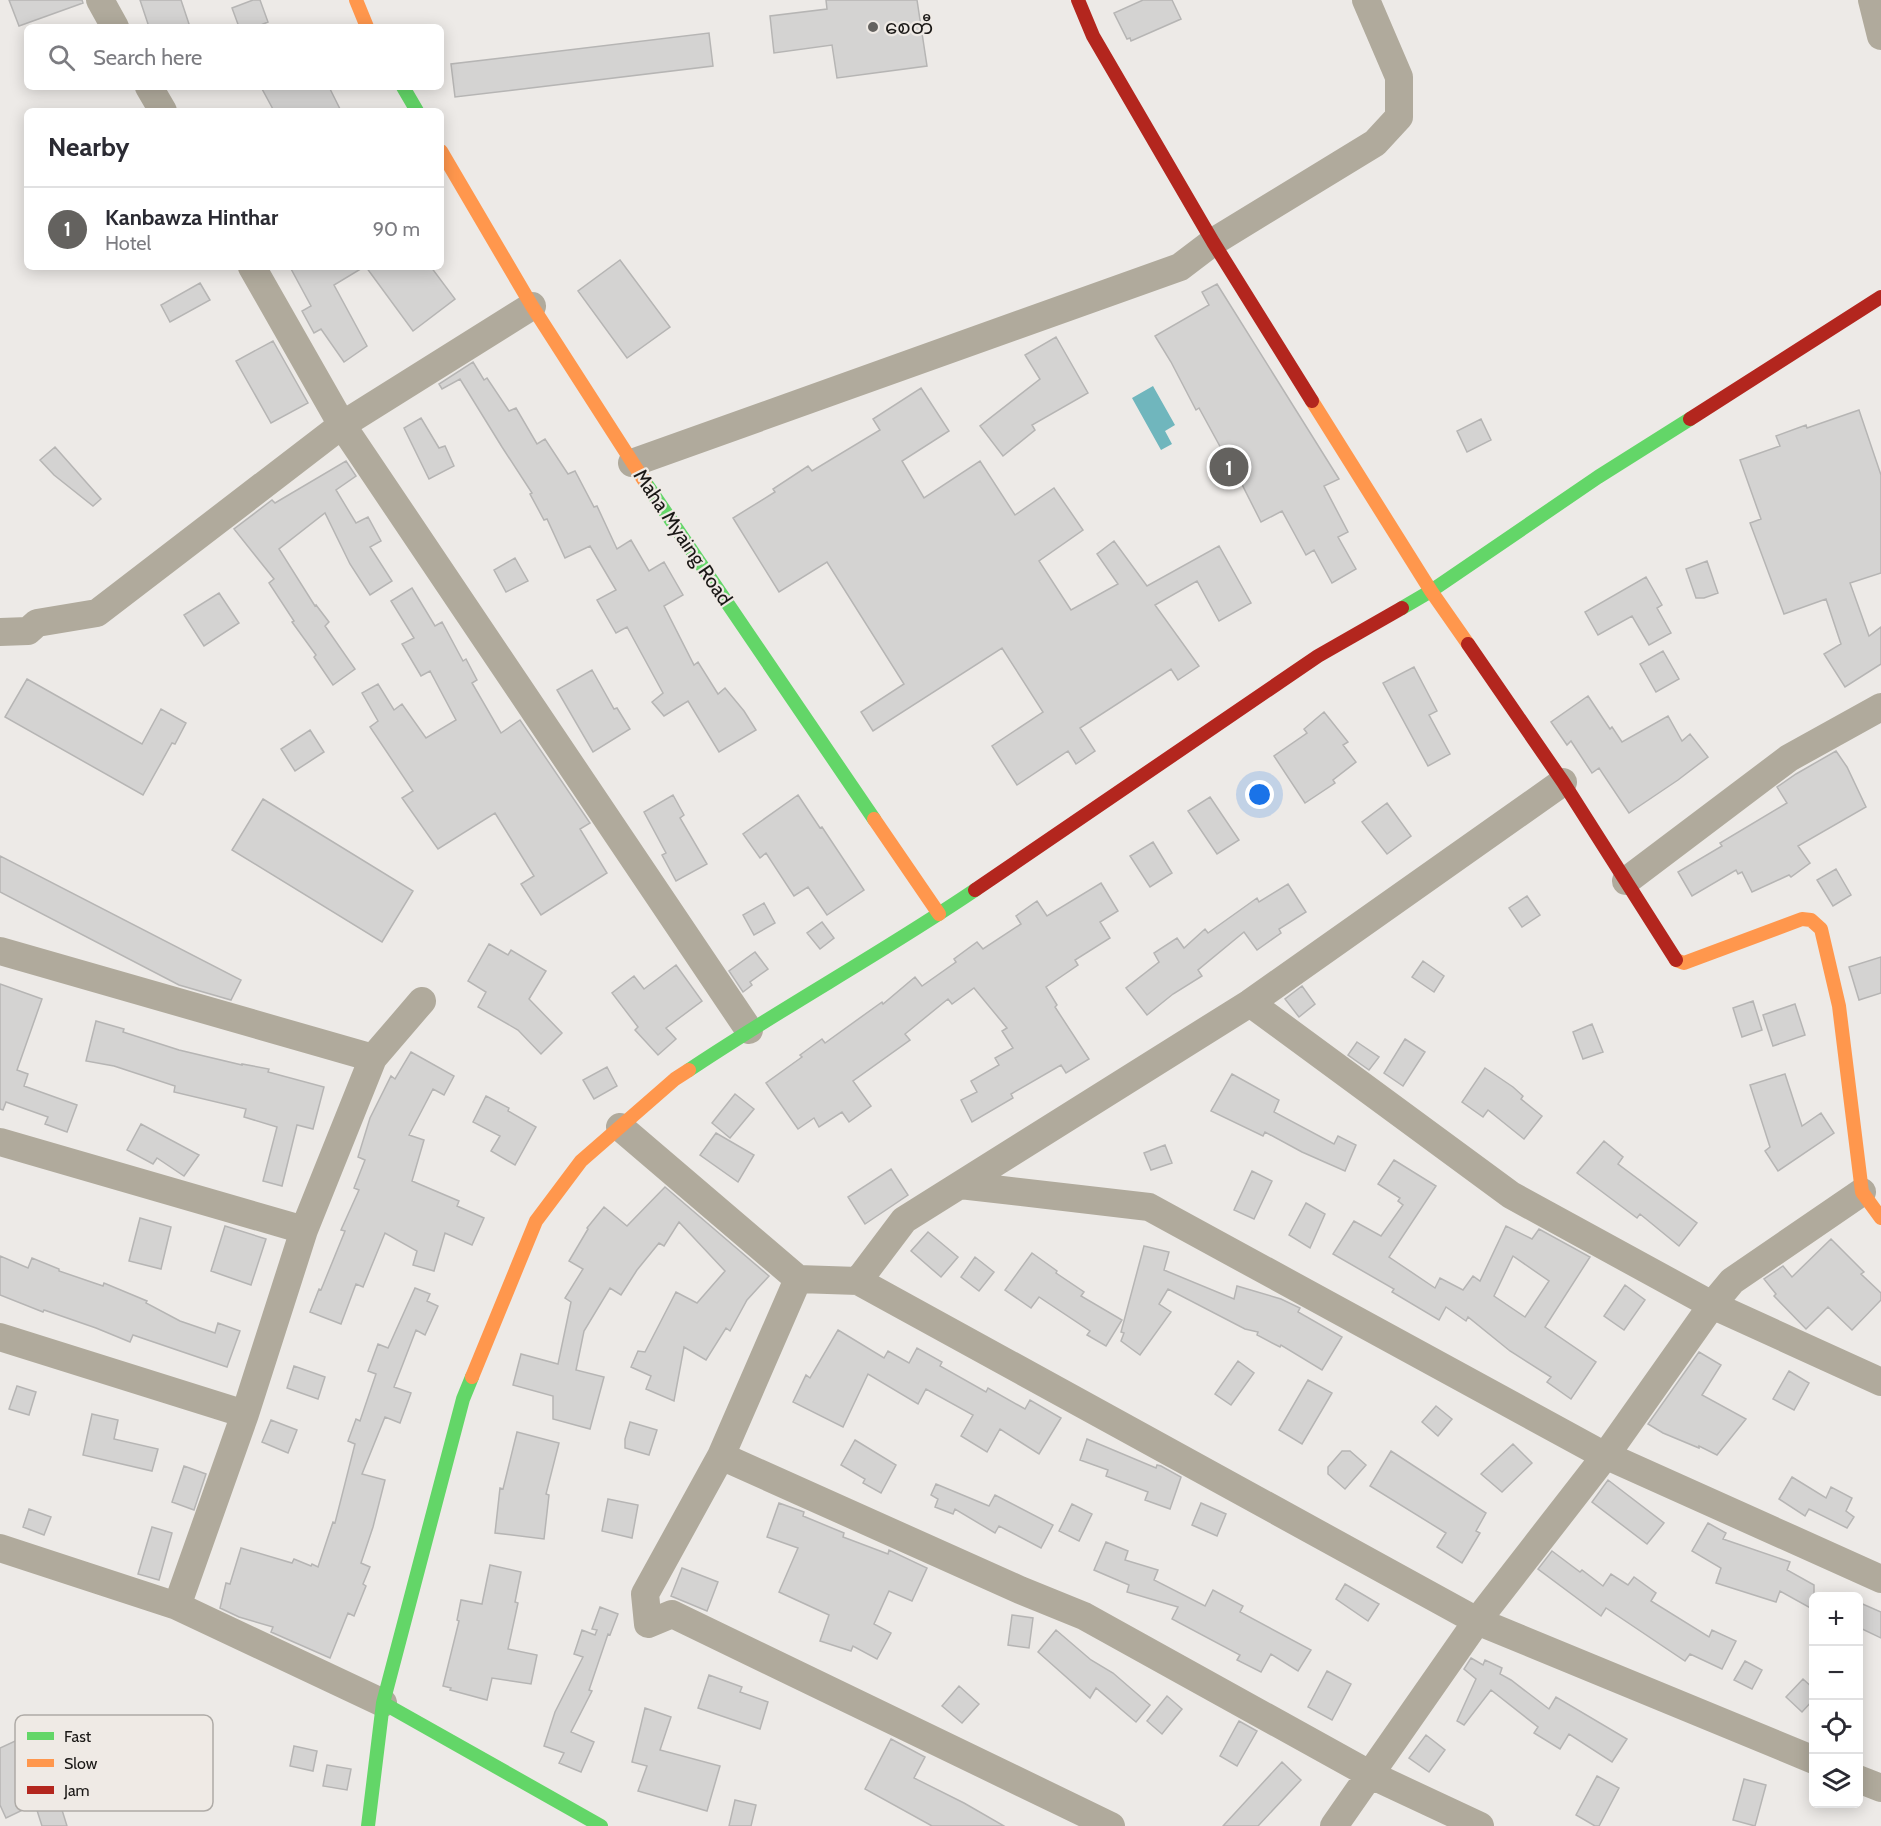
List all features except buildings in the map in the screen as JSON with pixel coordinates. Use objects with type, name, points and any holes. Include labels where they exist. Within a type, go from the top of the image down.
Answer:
[{"type":"street","points":[[100,0],[113,24]]},
{"type":"street","points":[[356,0],[366,24]]},
{"type":"street","points":[[1078,0],[1093,36],[1213,242],[1431,591],[1563,782],[1677,961],[1684,963],[1802,919],[1811,920],[1821,928],[1839,1006],[1862,1192],[1881,1218]]},
{"type":"street","points":[[632,463],[1180,267],[1213,242],[1375,143],[1399,117],[1400,77],[1366,0]]},
{"type":"street","points":[[1872,0],[1881,36]]},
{"type":"street","points":[[151,90],[161,108]]},
{"type":"street","points":[[405,90],[415,108]]},
{"type":"street","name":"Maha Myaing Road","points":[[444,156],[532,306],[632,463],[939,914]]},
{"type":"street","points":[[254,270],[342,425],[749,1030]]},
{"type":"street","points":[[368,1826],[383,1703],[463,1399],[536,1221],[580,1161],[675,1079],[749,1030],[939,914],[1318,656],[1431,591],[1598,477],[1881,297]]},
{"type":"street","points":[[0,632],[28,631],[37,623],[97,613],[342,425],[532,306]]},
{"type":"street","points":[[1626,881],[1789,758],[1881,707]]},
{"type":"street","points":[[858,1281],[904,1220],[1250,1003],[1563,782]]},
{"type":"street","points":[[0,951],[373,1058]]},
{"type":"street","points":[[177,1606],[245,1414],[304,1230],[373,1058],[422,1001]]},
{"type":"street","points":[[1250,1003],[1511,1195],[1712,1305],[1881,1382]]},
{"type":"street","points":[[620,1127],[798,1279],[858,1281],[1477,1621],[1809,1758]]},
{"type":"street","points":[[0,1142],[304,1230]]},
{"type":"street","points":[[960,1185],[1149,1207],[1606,1455],[1881,1579]]},
{"type":"street","points":[[1334,1826],[1477,1621],[1606,1455],[1712,1305],[1732,1281],[1862,1192]]},
{"type":"street","points":[[798,1279],[721,1456],[645,1594],[648,1624],[672,1614],[1111,1826]]},
{"type":"street","points":[[0,1337],[245,1414]]},
{"type":"street","points":[[721,1456],[1020,1590],[1084,1616],[1371,1774],[1480,1826]]},
{"type":"street","points":[[0,1548],[177,1606],[383,1703],[601,1826]]},
{"type":"street","points":[[1863,1781],[1881,1788]]},
{"type":"water","points":[[1153,386],[1175,425],[1165,431],[1172,444],[1161,450],[1132,398]]},
{"type":"traffic: fast","points":[[405,90],[415,108]]},
{"type":"traffic: fast","points":[[1402,608],[1431,591],[1598,477],[1690,419]]},
{"type":"traffic: fast","points":[[645,482],[874,819]]},
{"type":"traffic: fast","points":[[689,1070],[975,890]]},
{"type":"traffic: fast","points":[[368,1826],[383,1703],[463,1399],[472,1377]]},
{"type":"traffic: fast","points":[[383,1703],[601,1826]]},
{"type":"traffic: slow","points":[[356,0],[366,24]]},
{"type":"traffic: slow","points":[[444,156],[532,306],[645,482]]},
{"type":"traffic: slow","points":[[1312,401],[1431,591],[1468,644]]},
{"type":"traffic: slow","points":[[874,819],[939,914]]},
{"type":"traffic: slow","points":[[1676,960],[1684,963],[1802,919],[1811,920],[1821,929],[1839,1006],[1862,1192],[1881,1218]]},
{"type":"traffic: slow","points":[[472,1377],[536,1221],[581,1161],[675,1079],[689,1070]]},
{"type":"traffic: jam","points":[[1078,0],[1093,36],[1213,242],[1312,401]]},
{"type":"traffic: jam","points":[[1690,419],[1881,297]]},
{"type":"traffic: jam","points":[[975,890],[1318,656],[1402,608]]},
{"type":"traffic: jam","points":[[1468,644],[1563,782],[1676,960]]},
{"type":"place","name":"စေတီ","points":[[873,27]]},
{"type":"place","name":"Kanbawza Hinthar","points":[[1229,467]]}]
